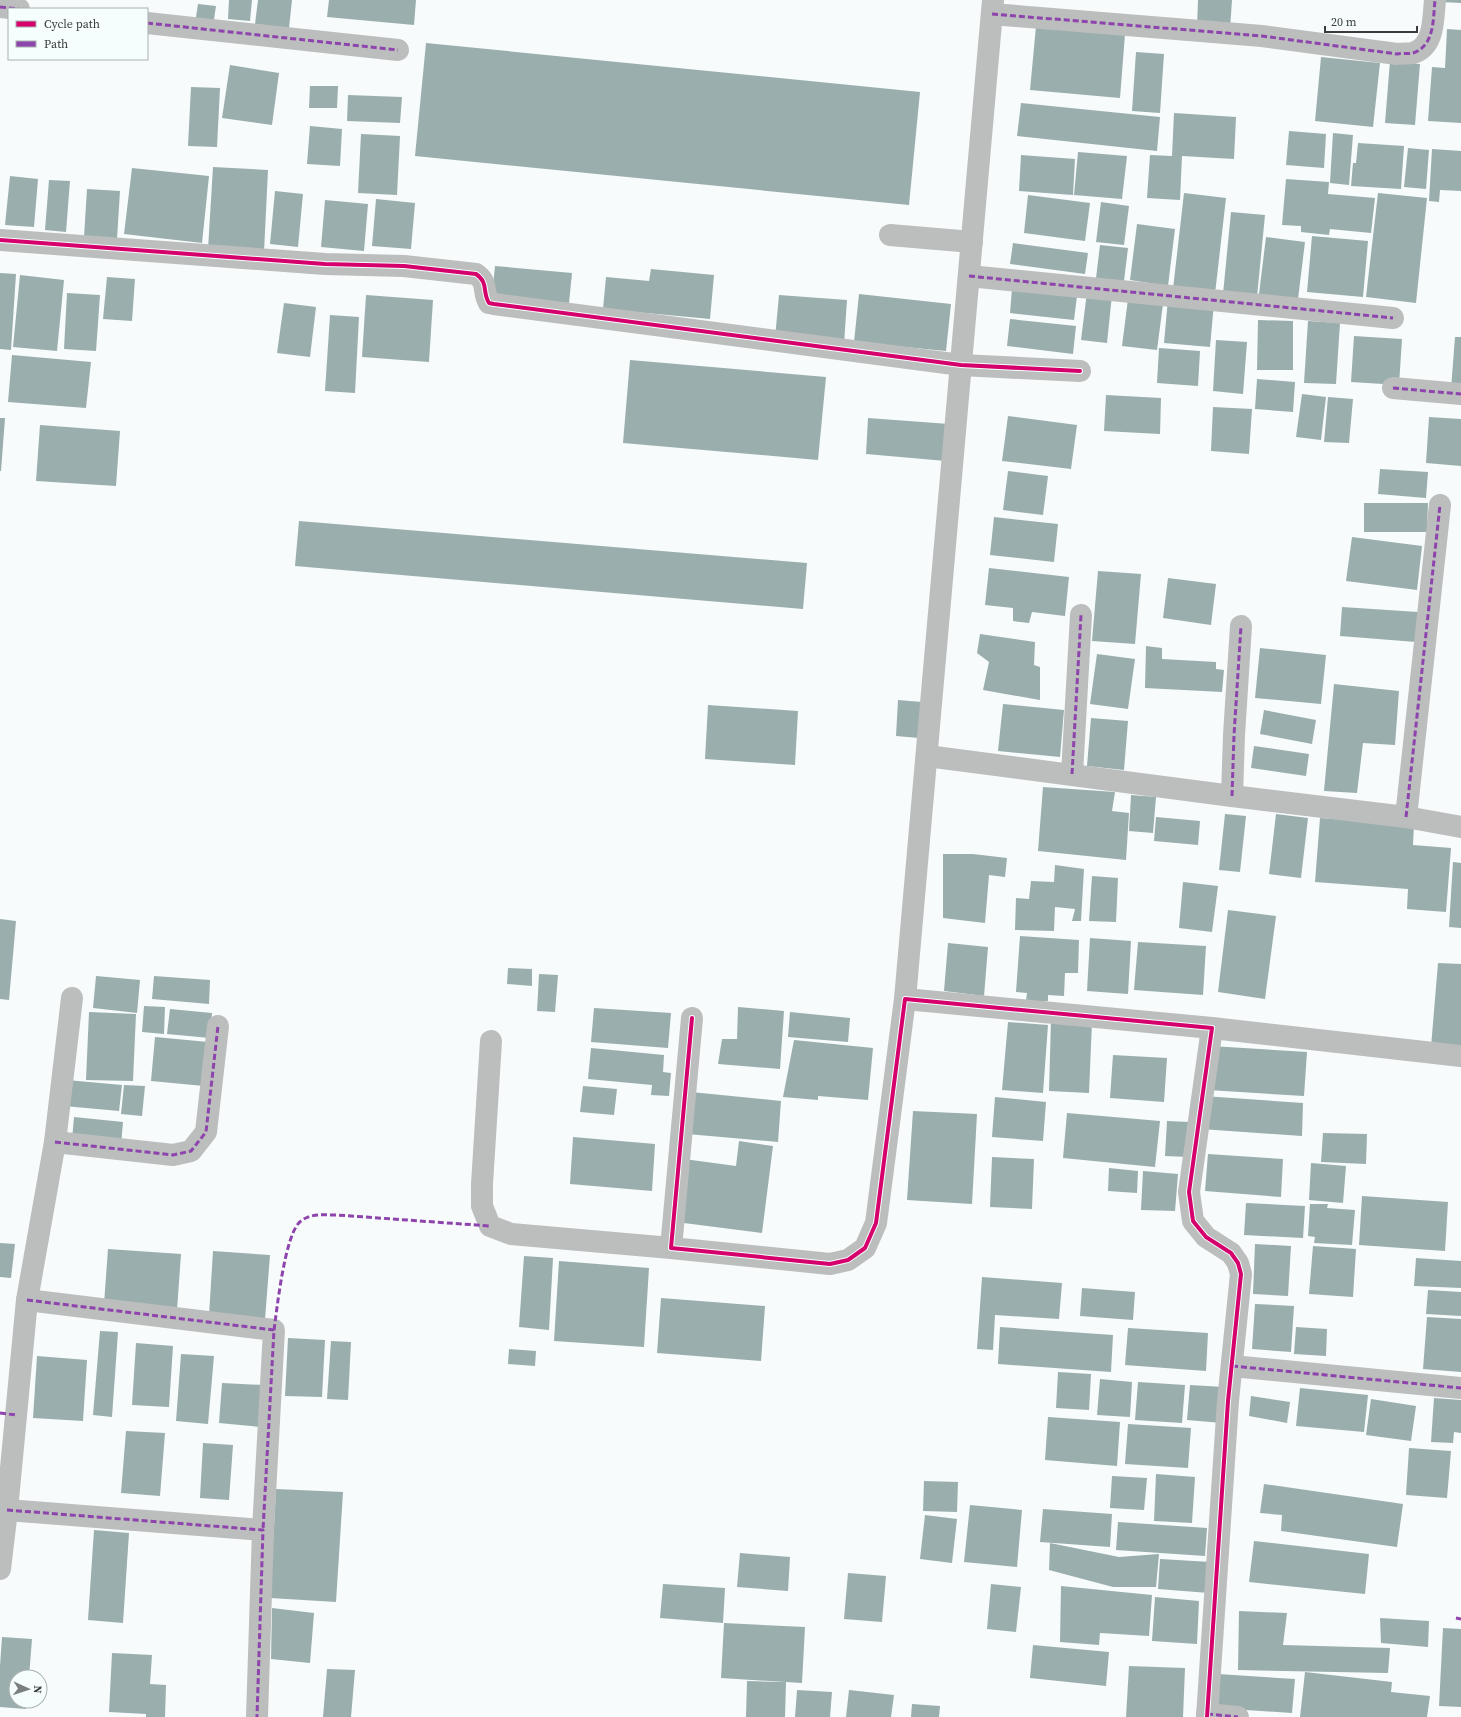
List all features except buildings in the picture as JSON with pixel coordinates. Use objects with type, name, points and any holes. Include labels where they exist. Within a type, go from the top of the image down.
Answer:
[{"type":"street","points":[[491,1041],[482,1184],[482,1206],[490,1226],[511,1234],[830,1264],[848,1260],[865,1248],[876,1223],[905,999],[993,7],[1262,36],[1397,54],[1413,53],[1423,46],[1432,34],[1435,0]]},
{"type":"street","points":[[148,23],[398,50]]},
{"type":"street","points":[[890,235],[972,242]]},
{"type":"street","points":[[0,240],[325,264],[404,266],[476,274],[482,278],[485,284],[486,298],[489,303],[494,304],[961,365],[1080,371]]},
{"type":"street","points":[[969,276],[1393,318]]},
{"type":"street","points":[[1393,388],[1461,394]]},
{"type":"street","points":[[1406,817],[1440,505]]},
{"type":"street","points":[[1072,774],[1081,615]]},
{"type":"street","points":[[1232,796],[1234,735],[1241,626]]},
{"type":"street","points":[[927,756],[1406,817],[1461,827]]},
{"type":"street","points":[[0,1569],[7,1510],[8,1414],[55,1142],[72,998]]},
{"type":"street","points":[[905,999],[1212,1028],[1461,1056]]},
{"type":"street","points":[[671,1248],[692,1018]]},
{"type":"street","points":[[55,1142],[173,1155],[191,1150],[206,1132],[218,1026]]},
{"type":"street","points":[[1212,1028],[1189,1192],[1193,1222],[1206,1237],[1231,1253],[1238,1263],[1241,1274],[1228,1402],[1207,1715],[1238,1717]]},
{"type":"street","points":[[27,1300],[274,1330],[263,1530],[257,1717]]},
{"type":"street","points":[[1232,1366],[1461,1388]]},
{"type":"street","points":[[7,1510],[263,1530]]},
{"type":"marked path","points":[[992,14],[1262,36],[1397,54],[1413,53],[1425,44],[1432,31],[1435,0]]},
{"type":"marked path","points":[[0,7],[10,8]]},
{"type":"marked path","points":[[148,23],[398,50]]},
{"type":"marked path","points":[[969,276],[1393,318]]},
{"type":"marked path","points":[[1393,388],[1461,394]]},
{"type":"marked path","points":[[1406,817],[1440,505]]},
{"type":"marked path","points":[[1072,774],[1081,615]]},
{"type":"marked path","points":[[1232,796],[1234,735],[1241,626]]},
{"type":"marked path","points":[[55,1142],[173,1155],[191,1151],[206,1132],[218,1026]]},
{"type":"marked path","points":[[274,1330],[286,1255],[290,1240],[295,1228],[305,1218],[318,1215],[337,1215],[490,1226]]},
{"type":"marked path","points":[[27,1300],[274,1330],[263,1530]]},
{"type":"marked path","points":[[1232,1366],[1461,1388]]},
{"type":"marked path","points":[[0,1413],[16,1415]]},
{"type":"marked path","points":[[7,1510],[263,1530],[257,1717]]},
{"type":"marked path","points":[[1456,1618],[1461,1619]]},
{"type":"marked path","points":[[1207,1714],[1238,1717]]},
{"type":"cycle path","points":[[0,240],[325,264],[404,266],[476,274],[483,281],[489,303],[494,304],[961,365],[1080,371]]},
{"type":"cycle path","points":[[692,1018],[671,1248],[830,1264],[848,1260],[865,1248],[876,1223],[905,999],[1212,1028],[1189,1192],[1193,1221],[1206,1237],[1231,1253],[1238,1263],[1241,1274],[1228,1401],[1207,1717]]}]
